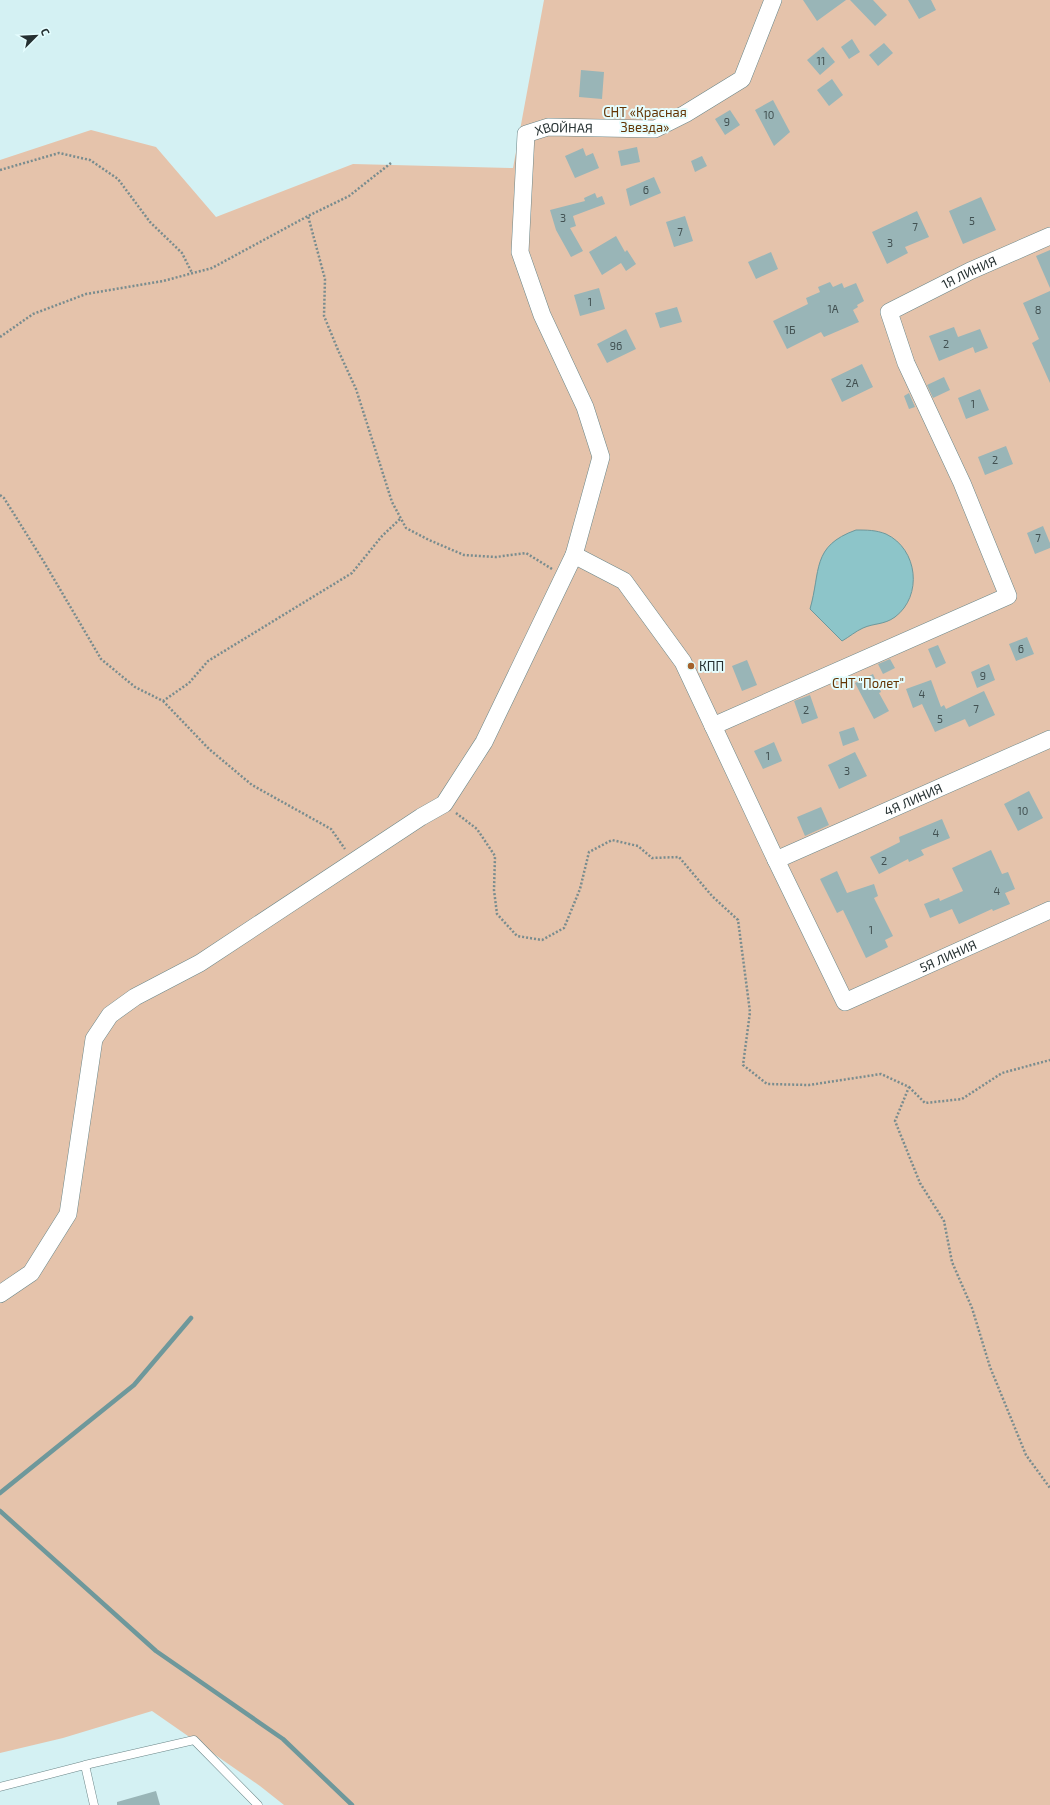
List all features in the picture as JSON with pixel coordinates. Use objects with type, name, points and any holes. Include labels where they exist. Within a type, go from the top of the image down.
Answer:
[{"type":"street","name":"ХВОЙНАЯ","points":[[574,555],[601,457],[585,407],[542,315],[520,252],[526,134],[548,127],[655,129],[685,114],[742,79],[773,0]]},
{"type":"street","name":"1Я ЛИНИЯ","points":[[713,726],[1008,596],[962,482],[906,363],[889,312],[970,271],[1050,236]]},
{"type":"street","points":[[0,1294],[32,1273],[68,1214],[94,1039],[110,1015],[134,997],[200,963],[421,817],[444,804],[484,742],[574,555],[624,581],[683,662],[776,860]]},
{"type":"street","name":"4Я ЛИНИЯ","points":[[776,860],[1050,739]]},
{"type":"street","name":"5Я ЛИНИЯ","points":[[776,860],[845,1002],[1050,910]]},
{"type":"lane","points":[[0,1787],[85,1765],[194,1740],[258,1805]]},
{"type":"lane","points":[[85,1765],[94,1805]]},
{"type":"path","points":[[0,170],[59,153],[90,160],[118,179],[150,222],[182,253],[192,273]]},
{"type":"path","points":[[0,337],[32,314],[86,294],[163,281],[212,268],[308,216],[349,196],[391,163]]},
{"type":"path","points":[[308,216],[325,279],[324,316],[356,390],[392,502],[406,528],[464,555],[496,557],[526,553],[548,565],[562,579]]},
{"type":"path","points":[[0,495],[4,498],[44,562],[101,659],[135,687],[163,701],[209,748],[252,785],[331,829],[354,861]]},
{"type":"path","points":[[163,701],[189,683],[208,661],[352,573],[382,536],[401,518]]},
{"type":"path","points":[[444,804],[477,829],[495,856],[494,890],[497,914],[517,936],[542,940],[564,928],[580,889],[589,852],[612,840],[638,846],[652,858],[679,857],[712,896],[738,920],[750,1012],[743,1065],[767,1084],[808,1085],[881,1074],[909,1087],[925,1103],[962,1099],[1002,1074],[1050,1060]]},
{"type":"path","points":[[909,1087],[896,1121],[920,1183],[944,1221],[952,1262],[972,1308],[990,1367],[1026,1454],[1050,1488]]},
{"type":"green space","points":[[544,0],[1050,0],[1050,1805],[284,1805],[260,1786],[152,1711],[63,1738],[0,1753],[0,160],[91,130],[156,147],[216,217],[353,164],[513,168]]},
{"type":"water","points":[[856,530],[879,532],[886,534],[897,541],[905,550],[910,561],[913,573],[913,585],[910,597],[904,608],[895,617],[891,620],[863,628],[842,641],[810,609],[820,561],[825,552],[831,544],[842,536]]},
{"type":"building","points":[[803,0],[846,0],[817,21]]},
{"type":"building","points":[[850,0],[873,0],[887,15],[875,26]]},
{"type":"building","points":[[908,0],[931,0],[936,10],[919,19]]},
{"type":"building","points":[[852,39],[860,52],[849,59],[841,47]]},
{"type":"building","points":[[884,43],[893,53],[878,66],[869,55]]},
{"type":"building","points":[[823,47],[835,62],[820,75],[807,60]]},
{"type":"building","points":[[581,70],[604,72],[602,99],[579,97]]},
{"type":"building","points":[[832,79],[843,95],[829,106],[817,90]]},
{"type":"building","points":[[773,100],[790,132],[774,146],[755,110]]},
{"type":"building","points":[[730,110],[740,125],[725,135],[715,119]]},
{"type":"building","points":[[637,147],[640,162],[621,166],[618,151]]},
{"type":"building","points":[[583,148],[586,156],[593,153],[599,168],[575,178],[565,156]]},
{"type":"building","points":[[702,156],[707,166],[695,172],[691,161]]},
{"type":"building","points":[[654,177],[661,193],[630,206],[626,189]]},
{"type":"building","points":[[595,193],[597,198],[602,196],[605,204],[573,216],[576,226],[570,228],[583,251],[571,257],[556,230],[550,210],[585,201],[584,198]]},
{"type":"building","points":[[981,197],[996,230],[963,244],[949,211]]},
{"type":"building","points":[[917,211],[929,237],[905,247],[908,253],[887,264],[872,232]]},
{"type":"building","points":[[685,216],[693,241],[674,247],[666,222]]},
{"type":"building","points":[[616,236],[625,252],[627,250],[636,264],[626,271],[621,263],[602,275],[589,252]]},
{"type":"building","points":[[1050,250],[1050,288],[1036,256]]},
{"type":"building","points":[[771,252],[778,269],[756,279],[748,262]]},
{"type":"building","points":[[830,282],[833,287],[842,283],[844,288],[856,283],[864,301],[857,305],[858,307],[853,310],[859,322],[824,337],[821,332],[787,349],[773,321],[808,304],[806,298],[820,292],[818,287]]},
{"type":"building","points":[[599,288],[605,309],[580,316],[574,295]]},
{"type":"building","points":[[1050,291],[1050,383],[1032,343],[1039,339],[1023,303]]},
{"type":"building","points":[[677,307],[682,322],[660,328],[655,313]]},
{"type":"building","points":[[954,327],[958,337],[980,329],[988,348],[975,353],[973,347],[939,361],[929,336]]},
{"type":"building","points":[[626,329],[636,349],[607,363],[597,344]]},
{"type":"building","points":[[862,364],[873,387],[842,402],[831,379]]},
{"type":"building","points":[[944,377],[950,390],[933,398],[927,385]]},
{"type":"building","points":[[980,389],[989,410],[966,419],[958,398]]},
{"type":"building","points":[[909,393],[915,407],[909,409],[904,396]]},
{"type":"building","points":[[1006,446],[1013,464],[985,475],[978,457]]},
{"type":"building","points":[[1043,526],[1050,543],[1050,548],[1035,554],[1027,533]]},
{"type":"building","points":[[1027,637],[1034,654],[1016,661],[1009,644]]},
{"type":"building","points":[[938,645],[946,663],[936,668],[928,649]]},
{"type":"building","points":[[890,659],[895,668],[883,674],[878,664]]},
{"type":"building","points":[[747,660],[757,685],[742,691],[732,666]]},
{"type":"building","points":[[989,664],[995,680],[977,688],[971,672]]},
{"type":"building","points":[[873,674],[881,692],[879,693],[889,711],[874,719],[855,683]]},
{"type":"building","points":[[931,680],[941,707],[944,705],[946,709],[984,691],[995,715],[969,727],[965,719],[935,732],[922,704],[913,708],[906,689]]},
{"type":"building","points":[[810,695],[818,718],[802,724],[794,701]]},
{"type":"building","points":[[854,727],[859,740],[843,746],[839,732]]},
{"type":"building","points":[[774,742],[782,761],[763,769],[754,751]]},
{"type":"building","points":[[855,752],[867,776],[839,789],[828,765]]},
{"type":"building","points":[[1029,791],[1043,818],[1018,831],[1004,804]]},
{"type":"building","points":[[821,807],[829,825],[805,836],[797,817]]},
{"type":"building","points":[[942,819],[950,838],[921,850],[924,855],[909,862],[908,859],[879,874],[870,857],[900,842],[899,837]]},
{"type":"building","points":[[991,850],[1002,874],[1008,872],[1015,889],[1005,893],[1010,904],[993,911],[992,909],[959,924],[952,909],[930,918],[924,904],[939,898],[940,901],[963,891],[952,868]]},
{"type":"building","points":[[837,871],[847,893],[874,884],[878,896],[874,898],[893,936],[885,940],[888,947],[866,958],[843,910],[837,913],[820,879]]},
{"type":"building","points":[[156,1791],[160,1805],[117,1805],[117,1802]]},
{"type":"waterway","points":[[0,1493],[134,1385],[191,1318]]},
{"type":"waterway","points":[[0,1511],[156,1651],[283,1739],[352,1805]]},
{"type":"place","name":"КПП","points":[[691,666]]},
{"type":"park label","name":"СНТ «Красная Звезда»","points":[[645,120]]},
{"type":"park label","name":"СНТ \"Полет\"","points":[[868,683]]}]
